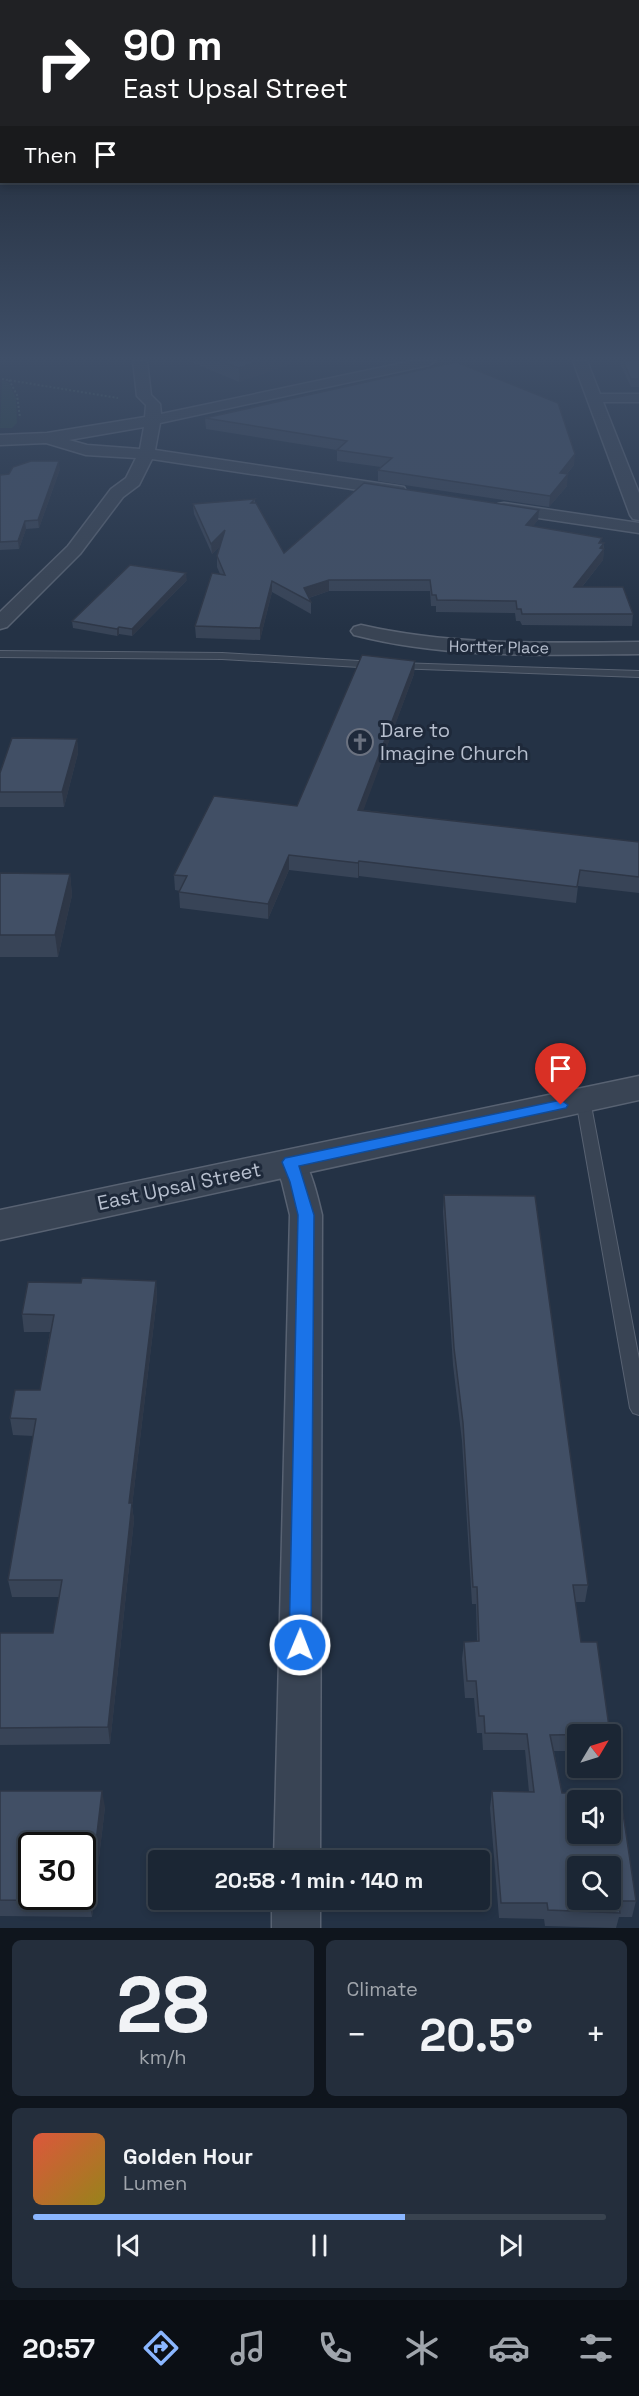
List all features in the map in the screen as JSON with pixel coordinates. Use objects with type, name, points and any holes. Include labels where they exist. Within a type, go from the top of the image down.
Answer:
[{"type":"street","points":[[98,451],[147,453],[418,494]]},
{"type":"street","points":[[614,451],[639,515]]},
{"type":"street","points":[[111,452],[109,473],[117,493]]},
{"type":"street","points":[[0,623],[74,550],[117,493],[133,481],[147,453]]},
{"type":"street","points":[[488,505],[639,528]]},
{"type":"street","name":"Hortter Place","points":[[361,631],[404,642],[453,648],[639,648]]},
{"type":"street","name":"East Upsal Street","points":[[0,1225],[639,1088]]},
{"type":"street","points":[[290,1162],[298,1182],[306,1215],[297,1850]]},
{"type":"street","points":[[296,1928],[297,1910]]},
{"type":"lane","points":[[0,654],[232,657],[486,670],[639,674]]},
{"type":"lane","points":[[583,1100],[639,1408]]},
{"type":"building","points":[[344,451],[574,451],[575,454],[560,473],[568,474],[550,496],[378,470],[392,458]]},
{"type":"building","points":[[31,461],[59,461],[38,520],[25,521],[18,541],[0,542],[0,475],[9,474],[13,467]]},
{"type":"building","points":[[364,483],[539,510],[526,525],[602,538],[599,543],[604,543],[600,548],[604,549],[574,587],[623,587],[633,614],[522,614],[521,609],[517,609],[516,601],[437,600],[436,595],[432,595],[430,580],[329,580],[304,588],[311,602],[272,581],[260,628],[195,626],[212,573],[225,575],[217,556],[225,530],[211,544],[193,504],[255,499],[251,503],[256,503],[284,553]]},
{"type":"building","points":[[130,565],[186,573],[132,629],[119,627],[117,629],[72,621]]},
{"type":"building","name":"Dare to Imagine Church","points":[[362,655],[415,661],[358,810],[639,842],[639,877],[580,870],[577,887],[289,855],[268,904],[179,892],[187,876],[174,875],[214,796],[297,806]]},
{"type":"building","points":[[12,738],[77,739],[62,792],[0,792],[0,773]]},
{"type":"building","points":[[0,873],[70,874],[55,935],[0,935]]},
{"type":"building","points":[[444,1195],[535,1196],[588,1585],[573,1585],[581,1642],[597,1642],[609,1724],[567,1724],[567,1735],[550,1735],[562,1793],[567,1793],[567,1844],[621,1844],[621,1800],[636,1901],[621,1901],[621,1856],[567,1856],[567,1910],[620,1910],[620,1913],[548,1910],[547,1903],[501,1903],[492,1791],[534,1792],[527,1734],[485,1733],[484,1716],[479,1716],[476,1681],[467,1681],[464,1642],[479,1641],[477,1587],[473,1587],[463,1423],[454,1348]]},
{"type":"building","points":[[82,1278],[156,1281],[129,1503],[132,1503],[108,1727],[0,1728],[0,1633],[53,1633],[62,1580],[8,1580],[36,1419],[10,1418],[15,1390],[40,1390],[54,1315],[22,1314],[28,1282],[81,1283]]},
{"type":"building","points":[[0,1791],[102,1791],[96,1842],[96,1832],[18,1832],[18,1900],[0,1900]]},
{"type":"place","name":"Dare to Imagine Church","points":[[360,742]]},
{"type":"route","points":[[300,1645],[306,1215],[298,1182],[290,1162],[561,1105]]}]
